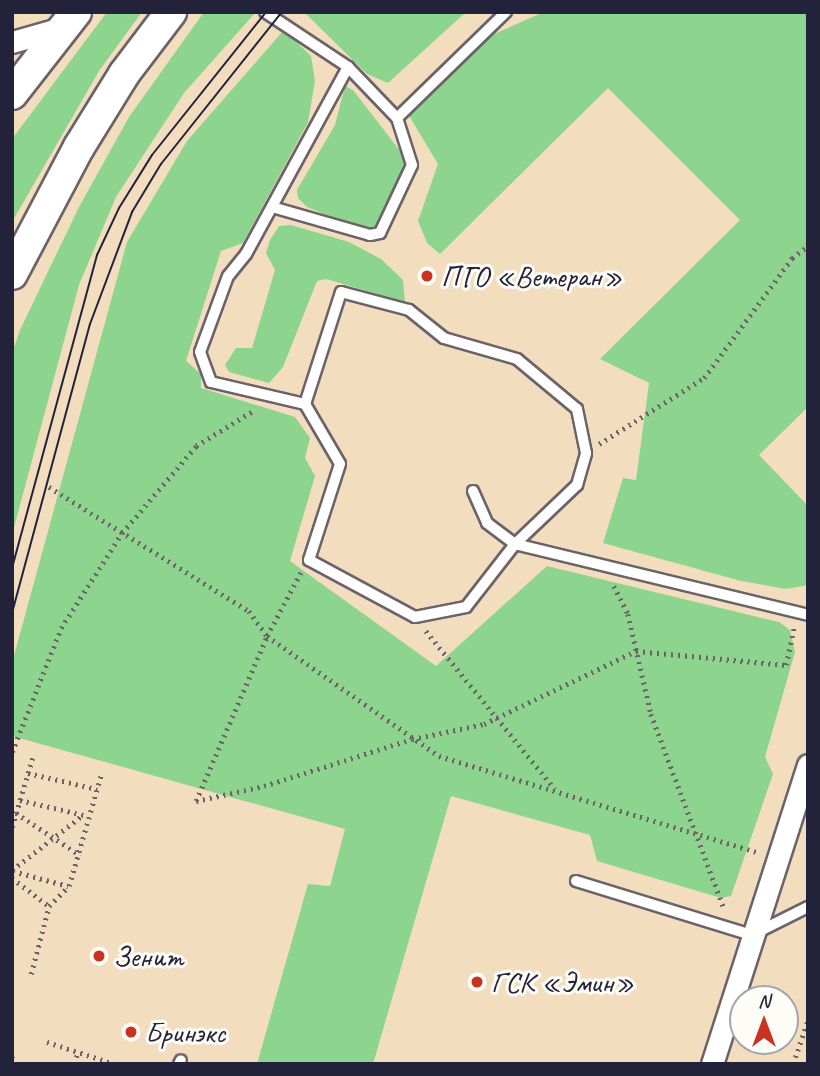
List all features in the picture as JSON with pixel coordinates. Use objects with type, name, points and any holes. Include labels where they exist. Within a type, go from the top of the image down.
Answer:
[{"type":"main road","points":[[12,274],[85,137],[124,75],[170,12]]},
{"type":"main road","points":[[12,94],[69,20]]},
{"type":"street","points":[[12,42],[69,20]]},
{"type":"street","points":[[712,1064],[742,932],[777,858],[807,772]]},
{"type":"lane","points":[[265,12],[348,67],[397,118],[412,165],[380,233],[370,235],[272,207]]},
{"type":"lane","points":[[397,118],[506,12]]},
{"type":"lane","points":[[305,404],[341,292],[409,310],[444,338],[517,359],[577,409],[586,453],[576,485],[515,544],[466,607],[415,617],[309,559],[340,464],[305,404],[211,382],[200,352],[228,276],[246,254],[348,67]]},
{"type":"lane","points":[[472,491],[487,523],[515,544],[803,613]]},
{"type":"lane","points":[[576,881],[742,932],[808,907]]},
{"type":"path","points":[[586,453],[704,378],[792,258],[808,246]]},
{"type":"path","points":[[12,752],[61,628],[122,533],[196,446],[279,398]]},
{"type":"path","points":[[49,487],[249,611],[267,636],[439,756],[777,858]]},
{"type":"path","points":[[309,559],[267,636],[196,801],[264,786],[412,739],[495,719],[636,651],[786,664],[803,613]]},
{"type":"path","points":[[604,565],[628,614],[651,714],[693,833],[742,932]]},
{"type":"path","points":[[415,617],[495,719],[557,792]]},
{"type":"path","points":[[12,827],[33,757]]},
{"type":"path","points":[[28,773],[97,789]]},
{"type":"path","points":[[31,974],[50,906],[69,886],[80,855],[101,775]]},
{"type":"path","points":[[20,800],[89,817]]},
{"type":"path","points":[[16,813],[80,855]]},
{"type":"path","points":[[12,871],[83,815]]},
{"type":"path","points":[[12,871],[69,886]]},
{"type":"path","points":[[12,877],[50,906]]},
{"type":"path","points":[[793,1064],[808,1020]]},
{"type":"path","points":[[47,1042],[115,1064]]},
{"type":"path","points":[[74,1064],[78,1052]]},
{"type":"path","points":[[12,1057],[17,1064]]},
{"type":"green space","points":[[107,12],[142,12],[99,71],[12,222],[12,139]]},
{"type":"green space","points":[[204,12],[255,13],[184,93],[116,197],[79,285],[12,535],[12,353],[20,330],[79,207],[129,117]]},
{"type":"green space","points":[[466,12],[388,83],[367,74],[305,13]]},
{"type":"green space","points":[[544,12],[808,12],[808,407],[759,455],[808,506],[808,585],[786,589],[741,581],[603,543],[623,478],[636,480],[649,383],[600,359],[740,220],[608,88],[440,254],[427,243],[418,221],[438,164],[408,114],[494,34]]},
{"type":"green space","points":[[284,30],[311,56],[315,81],[308,122],[243,243],[221,251],[186,361],[201,374],[201,388],[295,417],[310,438],[305,458],[315,476],[290,561],[436,666],[547,566],[779,622],[790,630],[795,652],[765,757],[773,774],[731,896],[721,898],[597,861],[590,835],[451,796],[373,1064],[257,1064],[308,884],[330,886],[345,829],[12,736],[12,663],[127,242],[187,141]]},
{"type":"green space","points":[[345,86],[353,90],[404,156],[404,177],[377,227],[361,229],[307,207],[298,198],[297,190],[335,125]]},
{"type":"green space","points":[[291,225],[349,242],[381,259],[403,280],[405,302],[326,279],[317,281],[283,367],[269,383],[229,372],[225,365],[236,348],[252,348],[275,270],[266,253],[270,240],[279,226]]},
{"type":"tram line","points":[[12,568],[97,255],[119,208],[152,155],[266,12]]},
{"type":"tram line","points":[[12,613],[90,324],[132,212],[161,164],[282,12]]},
{"type":"place","name":"ПГО «Ветеран»","points":[[427,276]]},
{"type":"place","name":"Зенит","points":[[99,956]]},
{"type":"place","name":"ГСК «Эмин»","points":[[477,982]]},
{"type":"place","name":"Бринэкс","points":[[131,1032]]}]
